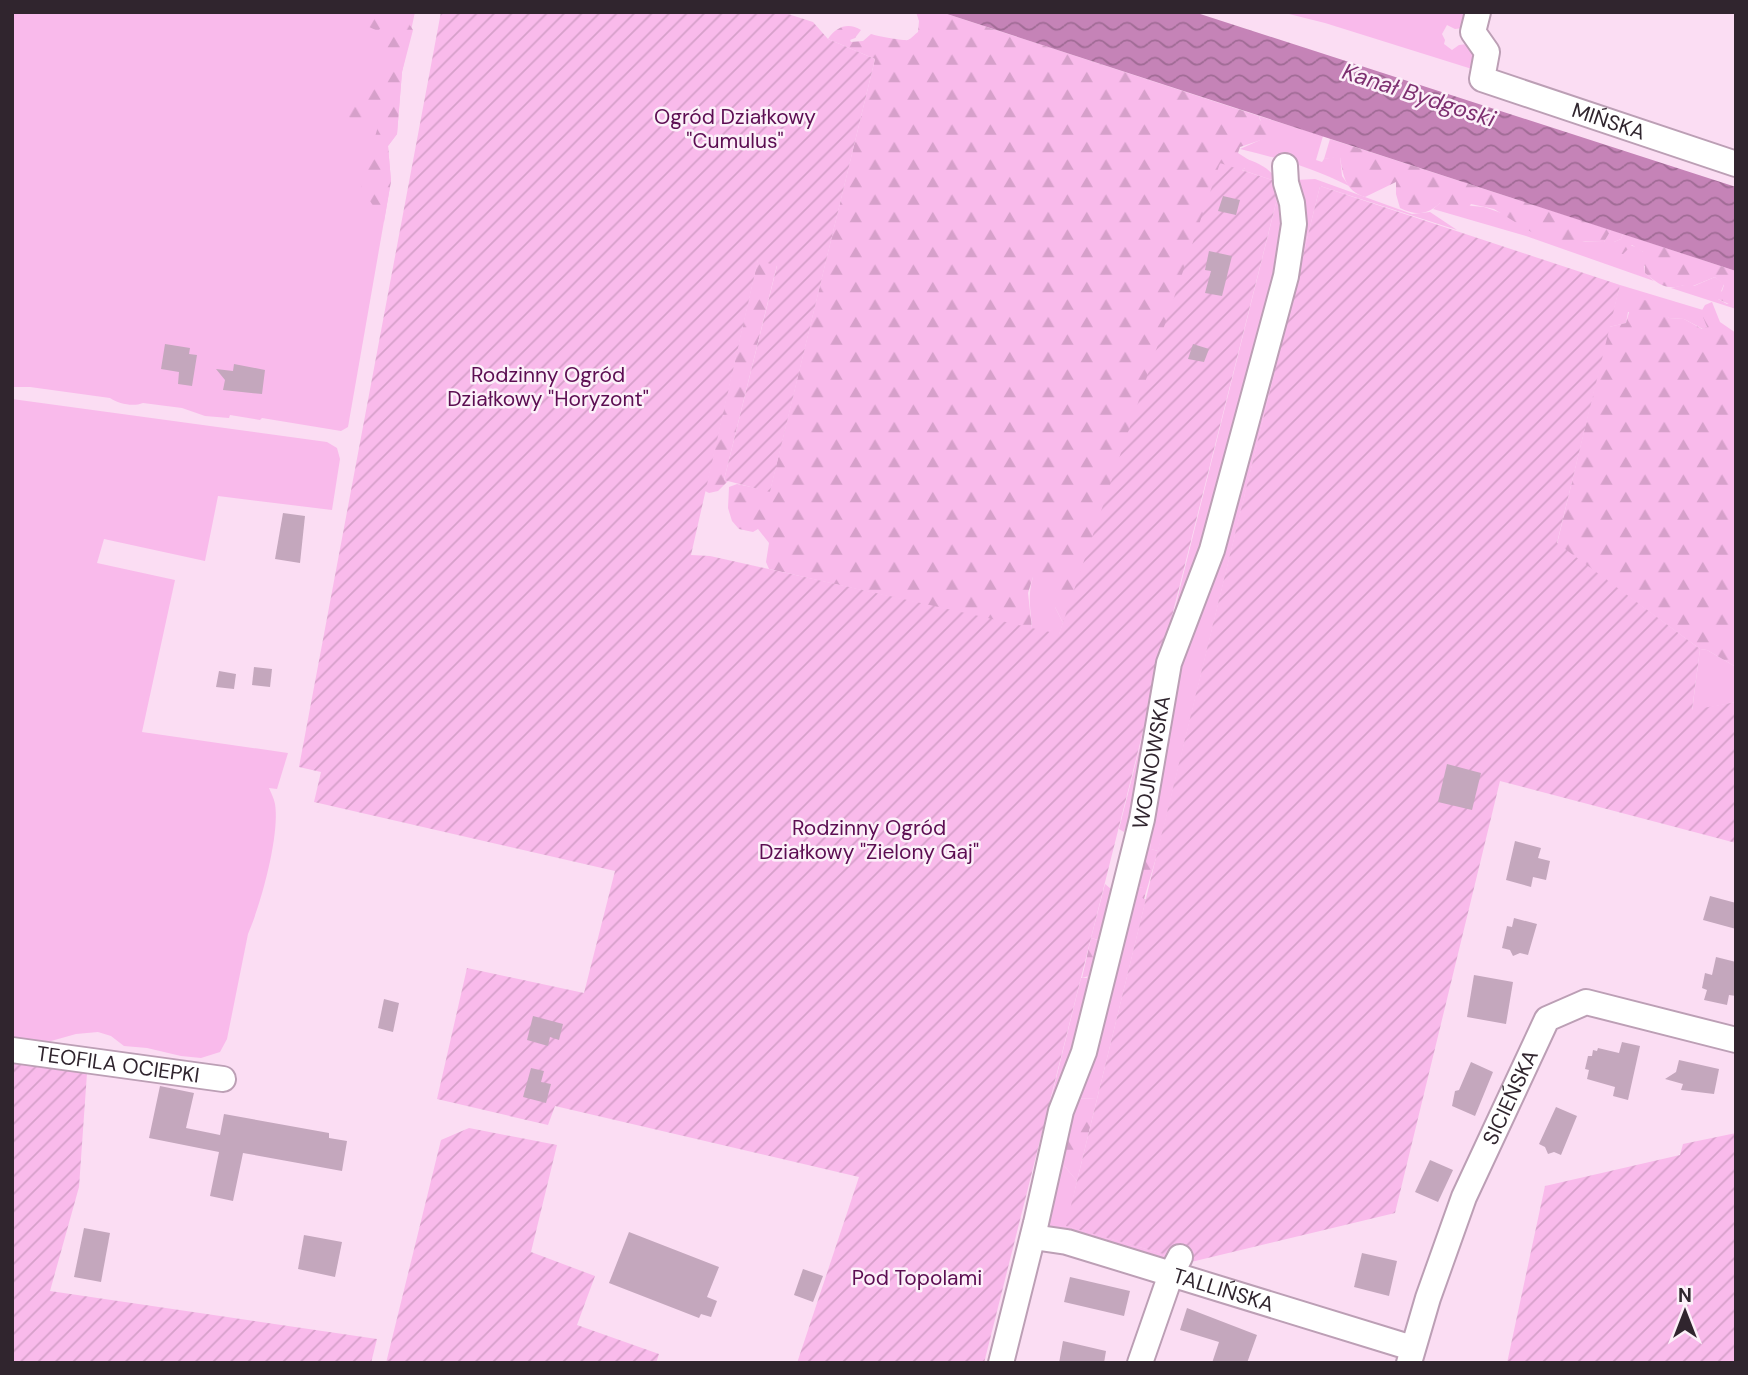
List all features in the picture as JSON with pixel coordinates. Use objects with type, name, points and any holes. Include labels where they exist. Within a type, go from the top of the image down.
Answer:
[{"type":"street","name":"MIŃSKA","points":[[1478,12],[1473,32],[1487,52],[1482,79],[1736,164]]},
{"type":"street","name":"WOJNOWSKA","points":[[1001,1363],[1061,1111],[1084,1052],[1142,819],[1169,663],[1212,550],[1286,276],[1294,224],[1285,166]]},
{"type":"street","name":"SICIEŃSKA","points":[[1410,1355],[1464,1197],[1547,1018],[1586,1002],[1736,1040]]},
{"type":"street","name":"TEOFILA OCIEPKI","points":[[12,1050],[223,1079]]},
{"type":"street","name":"TALLIŃSKA","points":[[1032,1237],[1176,1266],[1410,1355]]},
{"type":"street","points":[[1140,1363],[1176,1266]]},
{"type":"green space","points":[[12,12],[415,12],[402,72],[397,134],[388,146],[391,181],[348,427],[341,431],[262,418],[205,416],[182,408],[143,403],[126,404],[110,398],[12,387]]},
{"type":"green space","points":[[357,12],[392,12],[391,17],[378,31],[369,27]]},
{"type":"green space","points":[[441,12],[782,12],[813,22],[828,39],[875,59],[770,492],[724,480],[777,266],[758,260],[691,555],[710,556],[1059,634],[1220,163],[1272,180],[1278,195],[984,1363],[797,1363],[859,1177],[555,1106],[548,1125],[437,1099],[467,968],[584,993],[615,871],[314,802],[321,772],[299,767]]},
{"type":"green space","points":[[916,12],[941,12],[1259,116],[1268,127],[1267,138],[1240,147],[1238,153],[1249,160],[1249,164],[1238,174],[1063,623],[1055,607],[1055,577],[1033,577],[1028,593],[1032,629],[769,569],[766,562],[769,543],[758,529],[753,532],[739,529],[732,521],[728,508],[729,487],[737,484],[770,491],[875,59],[828,39],[835,31],[847,26],[861,30],[851,42],[863,41],[871,34],[908,40],[918,32]]},
{"type":"green space","points":[[1281,12],[1475,12],[1463,28],[1455,29],[1447,25],[1442,34],[1444,44],[1452,50],[1467,44],[1478,50],[1472,69]]},
{"type":"green space","points":[[404,16],[413,30],[402,72],[397,134],[388,146],[391,181],[384,222],[362,189],[358,173],[374,140],[380,120],[371,116],[354,121],[346,115],[353,94],[384,78],[396,66],[385,44]]},
{"type":"green space","points":[[1259,116],[1323,136],[1316,160],[1322,162],[1324,159],[1340,156],[1342,176],[1349,186],[1295,164],[1240,149],[1267,137]]},
{"type":"green space","points":[[1330,139],[1611,230],[1604,242],[1559,241],[1533,233],[1494,209],[1471,204],[1465,212],[1453,214],[1440,203],[1426,212],[1406,211],[1400,208],[1396,182],[1365,197],[1353,191],[1344,176],[1340,157],[1324,159]]},
{"type":"green space","points":[[1242,158],[1264,167],[1278,181],[1290,222],[1229,471],[1205,526],[1194,570],[1164,652],[1278,195],[1272,180],[1242,170],[1245,168]]},
{"type":"green space","points":[[1315,179],[1412,214],[1430,212],[1457,230],[1320,186],[1158,851],[1151,849],[1149,836],[1163,725],[1205,575],[1296,180]]},
{"type":"green space","points":[[1320,186],[1620,285],[1557,543],[1700,649],[1692,710],[1736,702],[1736,843],[1500,781],[1395,1213],[1191,1262],[1066,1226]]},
{"type":"green space","points":[[1440,203],[1484,207],[1585,242],[1604,242],[1611,230],[1623,234],[1621,239],[1614,242],[1637,247],[1643,252],[1645,273],[1654,281],[1526,236],[1433,209]]},
{"type":"green space","points":[[1623,234],[1736,271],[1736,302],[1731,305],[1718,299],[1716,295],[1722,291],[1724,285],[1715,277],[1688,288],[1684,285],[1668,287],[1659,283],[1645,273],[1645,266],[1639,261],[1643,252],[1632,245],[1623,254],[1618,253],[1614,242],[1621,239]]},
{"type":"green space","points":[[758,259],[777,265],[724,480],[728,481],[718,491],[709,493],[705,491]]},
{"type":"green space","points":[[1715,277],[1724,284],[1718,299],[1727,304],[1736,302],[1736,309],[1671,288],[1694,286]]},
{"type":"green space","points":[[1620,285],[1703,310],[1707,328],[1703,329],[1684,319],[1669,318],[1662,313],[1628,312],[1626,323],[1609,327]]},
{"type":"green space","points":[[1641,299],[1652,302],[1669,318],[1684,319],[1702,329],[1707,327],[1701,312],[1705,305],[1712,302],[1720,322],[1736,333],[1736,667],[1707,650],[1700,649],[1557,544],[1609,327],[1626,323],[1632,302]]},
{"type":"green space","points":[[12,399],[327,442],[337,448],[340,459],[332,510],[218,496],[205,561],[104,539],[97,563],[175,580],[142,732],[288,753],[277,789],[269,788],[275,802],[276,817],[272,851],[264,888],[248,934],[227,1039],[220,1052],[201,1058],[124,1046],[111,1036],[98,1032],[76,1034],[51,1041],[12,1040]]},
{"type":"green space","points":[[1055,576],[1055,607],[1063,623],[1059,635],[1032,629],[1030,609],[1033,577]]},
{"type":"green space","points":[[1700,649],[1707,650],[1736,667],[1736,702],[1692,711]]},
{"type":"green space","points":[[1162,659],[1132,824],[1127,824],[1124,832],[1119,829]]},
{"type":"green space","points":[[1149,836],[1151,849],[1158,851],[1144,899],[1141,897],[1143,888],[1137,887]]},
{"type":"green space","points":[[1105,884],[1111,889],[1118,885],[1101,963],[1052,1114],[1047,1115],[1081,978],[1087,978],[1099,940],[1091,938]]},
{"type":"green space","points":[[1137,887],[1143,888],[1146,899],[1097,1099],[1073,1098]]},
{"type":"green space","points":[[1091,938],[1101,941],[1092,975],[1082,978]]},
{"type":"green space","points":[[12,1062],[87,1073],[79,1187],[50,1291],[377,1339],[371,1363],[12,1363]]},
{"type":"green space","points":[[1073,1098],[1097,1099],[1077,1181],[1060,1161]]},
{"type":"green space","points":[[469,1128],[557,1145],[531,1252],[595,1276],[577,1325],[659,1354],[656,1363],[386,1363],[441,1140]]},
{"type":"green space","points":[[1736,1133],[1736,1363],[1507,1363],[1545,1186],[1680,1155],[1683,1144]]},
{"type":"green space","points":[[1060,1161],[1077,1181],[1067,1226],[1174,1257],[1165,1265],[1056,1231],[1046,1225],[1062,1168]]},
{"type":"water","name":"Kanał Bydgoski","points":[[941,12],[1194,12],[1736,187],[1736,271]]},
{"type":"building","points":[[1223,196],[1240,200],[1236,215],[1218,211]]},
{"type":"building","points":[[1209,251],[1232,256],[1222,296],[1205,293],[1211,271],[1205,270]]},
{"type":"building","points":[[165,344],[190,348],[189,354],[197,355],[192,386],[178,384],[179,372],[161,369]]},
{"type":"building","points":[[1193,344],[1209,349],[1204,362],[1188,359]]},
{"type":"building","points":[[234,364],[265,370],[262,394],[223,390],[225,380],[216,369],[233,371]]},
{"type":"building","points":[[283,513],[305,516],[300,563],[275,559]]},
{"type":"building","points":[[254,667],[272,669],[270,687],[252,685]]},
{"type":"building","points":[[219,671],[236,674],[234,689],[216,687]]},
{"type":"building","points":[[1447,764],[1481,773],[1472,810],[1438,802]]},
{"type":"building","points":[[1515,841],[1541,848],[1538,858],[1550,861],[1546,880],[1533,877],[1531,887],[1506,880]]},
{"type":"building","points":[[1710,896],[1736,903],[1736,929],[1703,920]]},
{"type":"building","points":[[1514,918],[1537,924],[1528,955],[1520,953],[1513,956],[1510,950],[1502,948],[1507,926],[1512,927]]},
{"type":"building","points":[[1716,957],[1736,962],[1736,996],[1729,995],[1727,1005],[1704,1000],[1707,990],[1702,988],[1705,973],[1712,975]]},
{"type":"building","points":[[1474,975],[1513,982],[1506,1024],[1467,1017]]},
{"type":"building","points":[[384,999],[399,1003],[393,1032],[378,1028]]},
{"type":"building","points":[[533,1016],[563,1024],[559,1040],[550,1037],[548,1046],[527,1040]]},
{"type":"building","points":[[1622,1042],[1640,1046],[1628,1100],[1613,1096],[1615,1087],[1587,1079],[1589,1070],[1585,1069],[1588,1056],[1592,1056],[1593,1050],[1597,1051],[1598,1048],[1619,1053]]},
{"type":"building","points":[[1679,1060],[1719,1069],[1714,1094],[1681,1090],[1683,1084],[1665,1079],[1676,1072]]},
{"type":"building","points":[[1471,1062],[1493,1072],[1475,1116],[1452,1106],[1455,1091],[1459,1090]]},
{"type":"building","points":[[531,1068],[544,1071],[541,1082],[551,1084],[546,1103],[523,1097]]},
{"type":"building","points":[[160,1086],[194,1093],[186,1128],[220,1135],[224,1114],[329,1133],[329,1138],[347,1141],[342,1171],[243,1153],[233,1201],[210,1196],[219,1152],[149,1138]]},
{"type":"building","points":[[1556,1107],[1577,1116],[1561,1155],[1554,1152],[1548,1154],[1545,1147],[1539,1144]]},
{"type":"building","points":[[1430,1160],[1453,1170],[1438,1202],[1415,1192]]},
{"type":"building","points":[[84,1228],[110,1233],[101,1282],[74,1277]]},
{"type":"building","points":[[629,1232],[719,1267],[707,1297],[717,1301],[711,1317],[701,1314],[699,1318],[609,1283]]},
{"type":"building","points":[[304,1235],[342,1242],[335,1277],[298,1269]]},
{"type":"building","points":[[1362,1253],[1397,1261],[1389,1296],[1354,1287]]},
{"type":"building","points":[[803,1269],[823,1276],[813,1302],[794,1295]]},
{"type":"building","points":[[1070,1277],[1130,1291],[1124,1316],[1064,1302]]},
{"type":"building","points":[[1187,1308],[1257,1335],[1247,1363],[1212,1363],[1219,1342],[1180,1330]]},
{"type":"building","points":[[1063,1341],[1106,1351],[1104,1363],[1059,1363]]},
{"type":"park label","name":"Ogród Działkowy \"Cumulus\"","points":[[735,129]]},
{"type":"park label","name":"Rodzinny Ogród Działkowy \"Horyzont\"","points":[[548,387]]},
{"type":"park label","name":"Rodzinny Ogród Działkowy \"Zielony Gaj\"","points":[[869,840]]},
{"type":"park label","name":"Pod Topolami","points":[[917,1278]]}]
